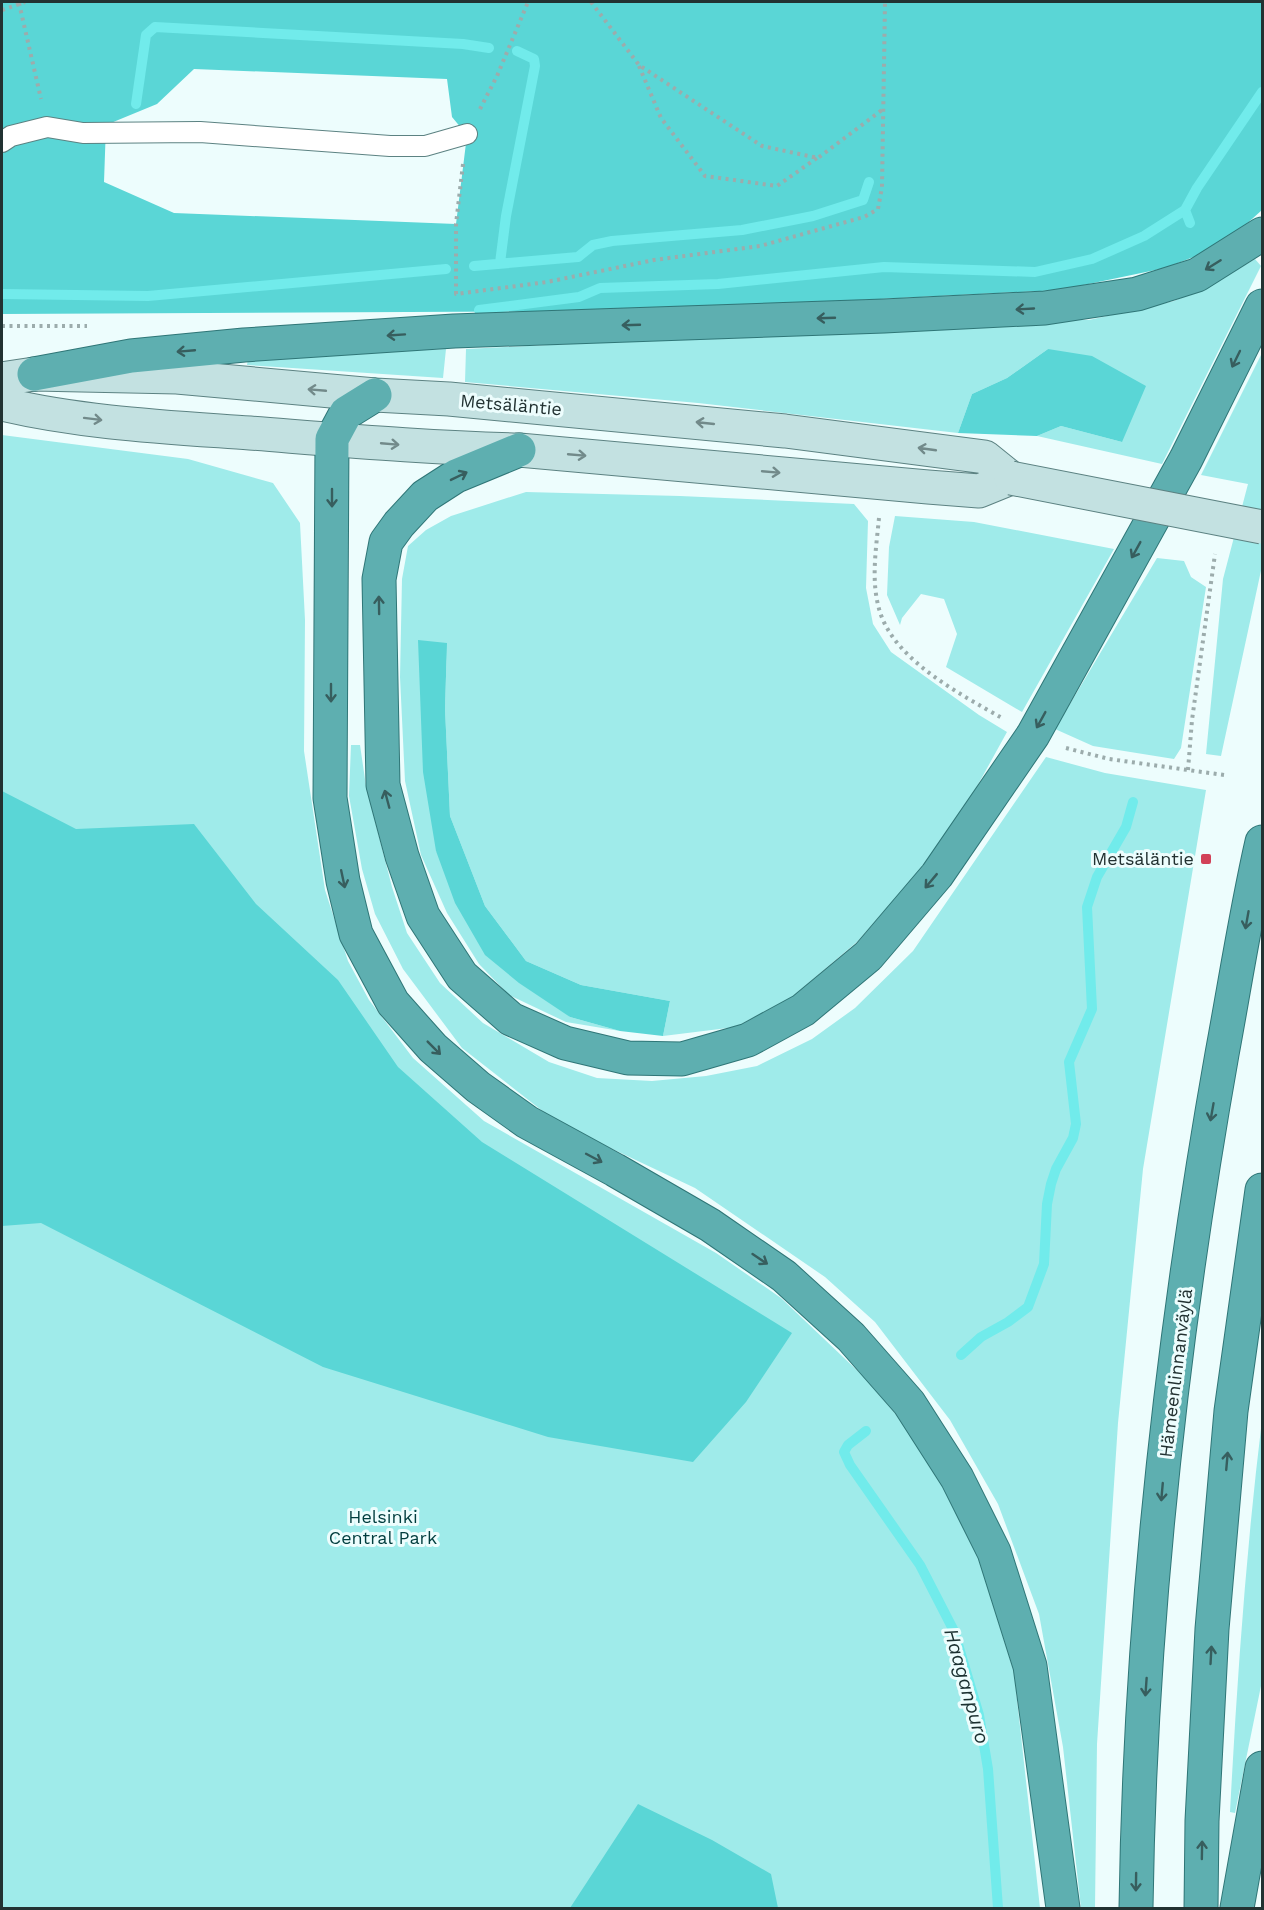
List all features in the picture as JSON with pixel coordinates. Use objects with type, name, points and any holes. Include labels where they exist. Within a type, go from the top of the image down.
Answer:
[{"type":"highway","points":[[34,374],[142,355],[244,345],[443,332],[1045,308],[1137,294],[1197,275],[1263,234]]},
{"type":"highway","points":[[519,450],[456,476],[425,496],[386,542],[378,579],[383,785],[402,856],[423,916],[462,976],[511,1019],[565,1043],[628,1058],[682,1059],[748,1040],[802,1010],[868,956],[937,875],[1033,735],[1186,459],[1263,306]]},
{"type":"highway","points":[[375,395],[346,413],[332,439],[330,798],[343,881],[356,934],[393,1003],[433,1048],[478,1087],[527,1122],[710,1225],[784,1275],[851,1337],[909,1403],[957,1478],[994,1552],[1030,1666],[1063,1908]]},
{"type":"highway","name":"Hämeenlinnanväylä","points":[[1136,1908],[1137,1813],[1150,1620],[1170,1402],[1202,1169],[1255,875],[1263,842]]},
{"type":"highway","points":[[1201,1908],[1202,1821],[1212,1629],[1231,1412],[1263,1190]]},
{"type":"highway","points":[[1237,1908],[1263,1767]]},
{"type":"main road","name":"Metsäläntie","points":[[2,379],[34,374],[177,377],[375,395],[449,399],[784,431],[985,457],[1011,478],[1263,527]]},
{"type":"main road","points":[[2,404],[35,412],[154,426],[452,449],[519,450],[979,491],[1011,478]]},
{"type":"lane","points":[[2,142],[11,136],[47,127],[83,133],[200,132],[390,146],[425,146],[467,135]]},
{"type":"path","points":[[2,10],[25,2]]},
{"type":"path","points":[[591,2],[639,65],[661,118],[705,176],[777,186],[882,110]]},
{"type":"path","points":[[456,294],[548,282],[654,260],[760,246],[864,217],[878,209],[882,187],[885,2]]},
{"type":"path","points":[[19,3],[47,127]]},
{"type":"path","points":[[639,65],[762,146],[818,158]]},
{"type":"path","points":[[879,511],[874,568],[880,614],[890,633],[921,666],[966,697],[1033,735],[1061,746],[1093,755],[1224,776]]},
{"type":"path","points":[[1188,770],[1192,720],[1215,551]]},
{"type":"green space","points":[[1255,259],[1261,266],[1162,464],[1037,436],[1061,426],[1122,442],[1048,349],[1007,378],[972,394],[958,433],[698,403],[465,382],[466,349],[1050,320],[1089,320],[1174,301],[1230,274]]},
{"type":"green space","points":[[446,349],[443,378],[247,365],[248,359],[345,352]]},
{"type":"green space","points":[[1262,353],[1262,566],[1221,756],[1206,754],[1223,579],[1248,484],[1201,475]]},
{"type":"green space","name":"Helsinki Central Park","points":[[2,435],[188,459],[273,483],[300,523],[305,620],[304,751],[325,890],[348,961],[369,1000],[413,1058],[484,1121],[716,1253],[781,1298],[863,1376],[900,1419],[944,1486],[977,1554],[1014,1672],[1040,1908],[2,1908]]},
{"type":"green space","points":[[526,492],[854,504],[868,521],[866,588],[873,624],[891,652],[979,715],[1007,732],[975,790],[925,864],[858,941],[792,997],[736,1027],[663,1036],[670,1001],[581,985],[526,961],[485,906],[450,816],[445,709],[447,643],[436,851],[570,1017],[620,1031],[566,1022],[509,995],[479,964],[447,913],[421,855],[405,781],[400,677],[402,579],[408,546],[426,530],[451,516]]},
{"type":"green space","points":[[895,516],[974,522],[1114,549],[1022,712],[946,667],[957,634],[944,599],[921,594],[902,618],[900,625],[887,595],[889,547]]},
{"type":"green space","points":[[1157,558],[1184,561],[1191,577],[1206,587],[1181,748],[1174,759],[1093,746],[1055,729]]},
{"type":"green space","points":[[351,745],[360,745],[366,786],[392,887],[407,933],[440,983],[483,1023],[549,1062],[597,1078],[652,1081],[706,1076],[757,1066],[812,1039],[855,1008],[913,951],[1046,757],[1105,773],[1206,790],[1143,1169],[1118,1423],[1097,1744],[1095,1908],[1081,1908],[1063,1747],[1039,1614],[998,1504],[950,1420],[875,1322],[825,1277],[695,1188],[604,1145],[545,1113],[462,1048],[403,969],[375,914],[362,869],[349,796]]},
{"type":"green space","points":[[1262,1420],[1262,1681],[1235,1813],[1230,1812],[1239,1665]]},
{"type":"shaded area","points":[[2,2],[1262,2],[1262,210],[1222,246],[1165,268],[1060,290],[643,311],[2,314]],"holes":[[[194,69],[447,79],[452,117],[467,135],[456,224],[174,213],[104,182],[106,125],[157,104]]]},
{"type":"shaded area","points":[[1048,349],[1092,356],[1146,386],[1122,442],[1061,426],[1037,436],[958,433],[972,394],[1007,378]]},
{"type":"shaded area","points":[[418,640],[447,643],[445,709],[450,816],[485,906],[526,961],[581,985],[670,1001],[663,1036],[620,1031],[570,1017],[519,983],[485,955],[455,903],[436,851],[423,772]]},
{"type":"shaded area","points":[[2,791],[76,829],[194,824],[256,904],[338,980],[398,1067],[482,1142],[792,1333],[746,1402],[693,1462],[548,1437],[323,1367],[41,1223],[2,1226]]},
{"type":"shaded area","points":[[638,1804],[712,1840],[771,1874],[778,1908],[570,1908]]},
{"type":"waterway","points":[[136,104],[146,35],[155,27],[463,44],[489,48]]},
{"type":"waterway","points":[[500,263],[506,216],[535,66],[534,59],[517,51]]},
{"type":"waterway","name":"Haaganpuro","points":[[1190,223],[1185,210],[1197,188],[1262,92]]},
{"type":"waterway","points":[[474,266],[578,257],[593,245],[612,241],[742,230],[813,216],[863,200],[869,182]]},
{"type":"waterway","points":[[479,310],[579,297],[600,288],[718,284],[884,267],[1035,272],[1092,259],[1144,236],[1185,210]]},
{"type":"waterway","points":[[2,294],[148,296],[446,269]]},
{"type":"waterway","name":"Haaganpuro","points":[[961,1355],[981,1337],[1008,1322],[1028,1307],[1044,1264],[1047,1204],[1051,1184],[1056,1169],[1073,1138],[1076,1124],[1069,1062],[1092,1009],[1087,907],[1097,877],[1126,827],[1133,802]]},
{"type":"waterway","name":"Haaganpuro","points":[[866,1431],[848,1445],[844,1452],[850,1465],[920,1565],[954,1631],[979,1715],[988,1769],[998,1908]]},
{"type":"place","name":"Metsäläntie","points":[[1206,859]]}]
